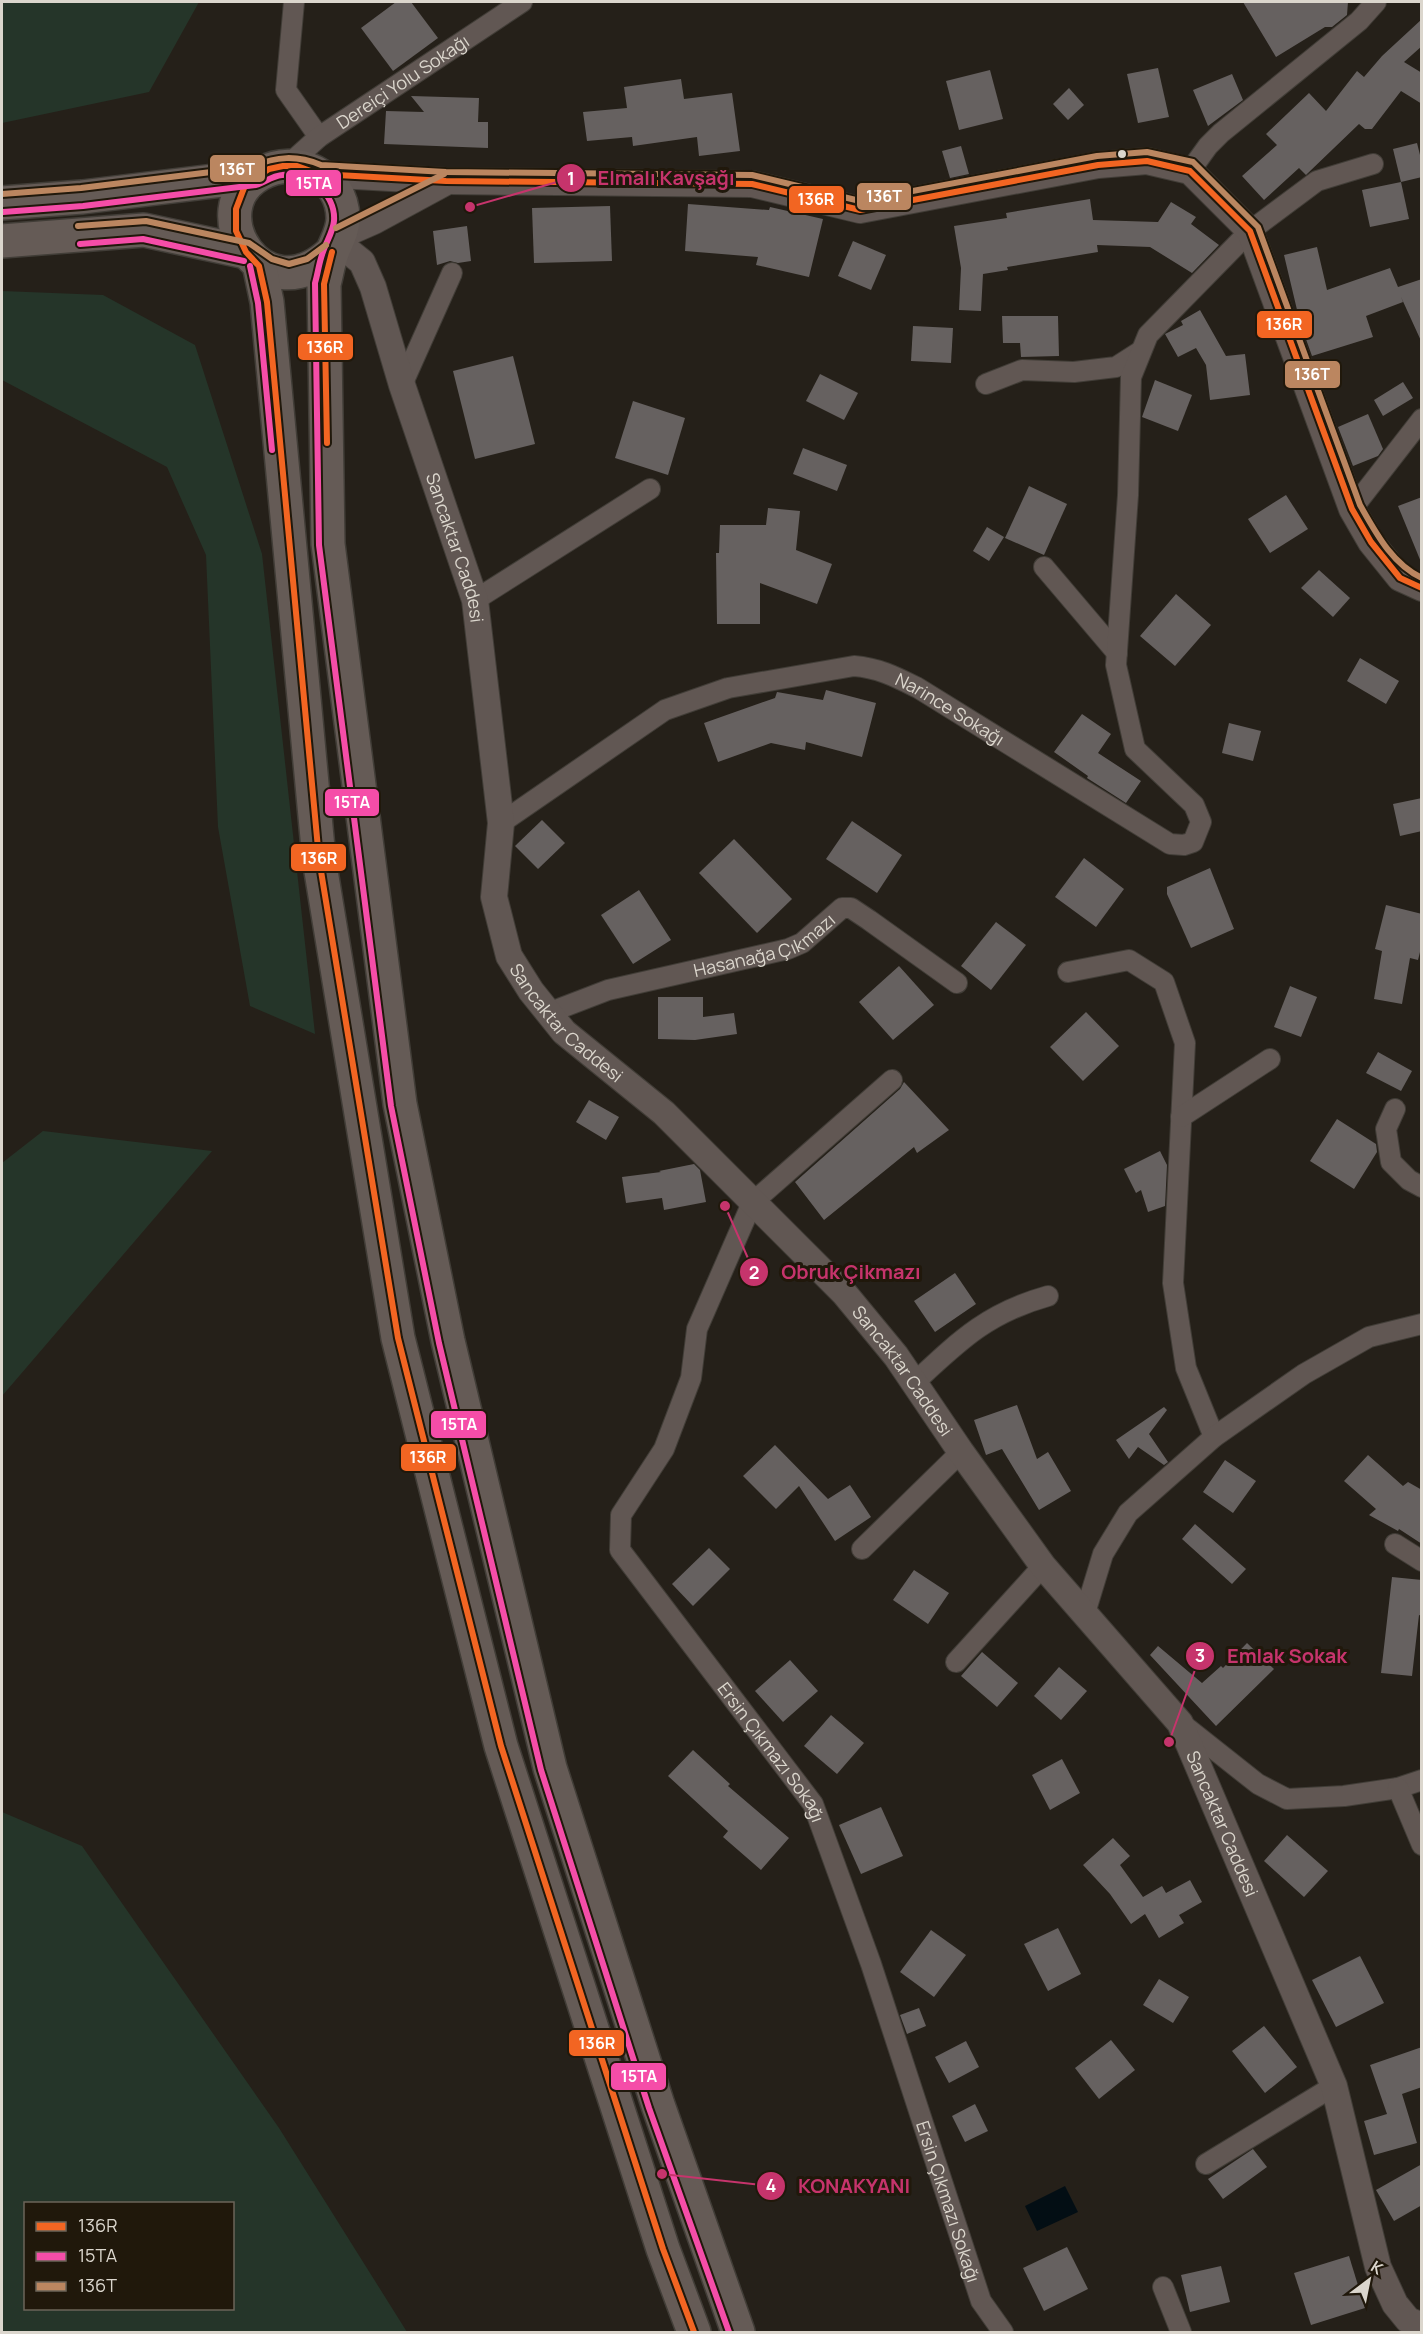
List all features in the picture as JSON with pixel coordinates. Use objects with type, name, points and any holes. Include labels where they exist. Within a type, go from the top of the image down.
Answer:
[{"type":"highway","points":[[694,2332],[663,2249],[501,1746],[398,1338],[319,859],[269,314],[253,258],[238,238],[234,221],[236,204],[243,189],[255,177],[270,168],[303,169],[332,186],[340,201],[343,219],[324,284],[328,544],[400,1104],[448,1341],[550,1768],[654,2093],[738,2332]]},
{"type":"highway","points":[[2,203],[82,197],[255,177]]},
{"type":"highway","points":[[2,241],[144,230],[253,258],[274,271],[290,273],[306,270],[320,263],[336,243]]},
{"type":"street","points":[[294,2],[286,90],[319,137]]},
{"type":"street","name":"Dereiçi Yolu Sokağı","points":[[303,169],[319,137],[522,2]]},
{"type":"street","points":[[1190,171],[1208,146],[1221,133],[1359,21],[1376,2]]},
{"type":"street","points":[[303,169],[446,182],[752,184],[860,210],[1098,165],[1147,161],[1190,171],[1250,231],[1352,509],[1371,542],[1400,578],[1422,588]]},
{"type":"street","name":"Narince Sokağı","points":[[501,823],[665,710],[728,688],[854,666],[871,667],[887,672],[918,688],[1170,844],[1184,845],[1193,842],[1201,822],[1194,806],[1135,749],[1116,666],[1128,495],[1131,377],[1148,335],[1250,231],[1317,181],[1373,164]]},
{"type":"street","points":[[336,243],[446,182]]},
{"type":"street","name":"Sancaktar Caddesi","points":[[336,243],[362,262],[373,287],[402,386],[475,600],[501,823],[494,897],[509,956],[531,991],[564,1032],[664,1113],[844,1293],[896,1356],[961,1452],[1043,1566],[1180,1723],[1334,2086],[1378,2267],[1395,2304],[1411,2326]]},
{"type":"street","points":[[402,386],[452,273]]},
{"type":"street","points":[[986,384],[1022,370],[1074,372],[1116,367],[1141,351]]},
{"type":"street","points":[[1352,509],[1422,418]]},
{"type":"street","points":[[475,600],[650,489]]},
{"type":"street","points":[[1044,567],[1117,653]]},
{"type":"street","name":"Hasanağa Çıkmazı","points":[[548,1013],[608,990],[788,949],[802,943],[842,908],[851,908],[957,983]]},
{"type":"street","points":[[1068,972],[1130,960],[1164,982],[1185,1043],[1173,1282],[1186,1368],[1214,1437]]},
{"type":"street","points":[[1181,1117],[1270,1059]]},
{"type":"street","points":[[752,1203],[891,1080]]},
{"type":"street","points":[[1395,1109],[1386,1129],[1391,1162],[1409,1180],[1422,1187]]},
{"type":"street","name":"Ersin Çıkmazı Sokağı","points":[[752,1203],[697,1329],[691,1378],[664,1449],[621,1515],[620,1550],[813,1804],[871,1964],[981,2301],[1003,2332]]},
{"type":"street","points":[[914,1383],[966,1335],[1019,1304],[1048,1296]]},
{"type":"street","points":[[1085,1613],[1103,1554],[1128,1513],[1214,1437],[1304,1374],[1369,1337],[1422,1324]]},
{"type":"street","points":[[862,1549],[961,1452]]},
{"type":"street","points":[[1395,1544],[1422,1561]]},
{"type":"street","points":[[956,1662],[1043,1566]]},
{"type":"street","points":[[1180,1723],[1258,1784],[1287,1798],[1344,1796],[1398,1788],[1422,1780]]},
{"type":"street","points":[[1398,1788],[1422,1845]]},
{"type":"street","points":[[1206,2164],[1334,2086]]},
{"type":"street","points":[[1163,2287],[1181,2332]]},
{"type":"green space","points":[[2,2],[199,2],[149,92],[2,123]]},
{"type":"green space","points":[[2,291],[103,295],[195,345],[262,554],[315,1034],[250,1006],[218,827],[206,555],[167,467],[2,380]]},
{"type":"green space","points":[[43,1131],[212,1151],[2,1396],[2,1163]]},
{"type":"green space","points":[[2,1812],[82,1846],[279,2128],[407,2332],[2,2332]]},
{"type":"shaded area","points":[[1065,2186],[1078,2212],[1037,2231],[1025,2206]]},
{"type":"building","points":[[396,2],[411,2],[438,38],[393,71],[361,28]]},
{"type":"building","points":[[1243,2],[1348,2],[1347,15],[1332,27],[1325,27],[1276,57]]},
{"type":"building","points":[[1422,19],[1422,46],[1404,62],[1422,73],[1422,104],[1401,91],[1372,129],[1365,129],[1359,124],[1306,175],[1299,168],[1264,200],[1242,176],[1277,145],[1266,134],[1309,93],[1326,111],[1357,71],[1364,77],[1382,56]]},
{"type":"building","points":[[1158,68],[1169,117],[1138,123],[1127,74]]},
{"type":"building","points":[[990,70],[1003,119],[959,130],[946,81]]},
{"type":"building","points":[[1232,74],[1243,100],[1208,126],[1193,90]]},
{"type":"building","points":[[681,79],[684,99],[732,93],[740,151],[699,156],[697,137],[633,146],[632,137],[587,141],[583,112],[627,108],[624,87]]},
{"type":"building","points":[[1069,88],[1084,105],[1068,120],[1053,104]]},
{"type":"building","points":[[411,96],[479,98],[478,122],[488,122],[488,148],[384,144],[386,111],[424,112]]},
{"type":"building","points":[[1417,143],[1422,163],[1422,177],[1401,182],[1393,149]]},
{"type":"building","points":[[961,146],[969,174],[950,178],[942,151]]},
{"type":"building","points":[[1401,182],[1409,219],[1370,227],[1362,190]]},
{"type":"building","points":[[1090,199],[1093,220],[1158,222],[1171,202],[1196,217],[1191,224],[1219,245],[1192,273],[1150,247],[1097,245],[1098,252],[1007,267],[1008,270],[983,274],[981,311],[959,310],[961,268],[954,226],[1007,218],[1006,213]]},
{"type":"building","points":[[688,204],[769,210],[770,207],[823,219],[809,277],[756,265],[758,257],[685,251]]},
{"type":"building","points":[[610,206],[612,261],[534,263],[532,208]]},
{"type":"building","points":[[467,226],[471,261],[458,263],[450,261],[437,265],[433,231]]},
{"type":"building","points":[[853,241],[886,255],[871,290],[838,276]]},
{"type":"building","points":[[1317,247],[1327,290],[1390,268],[1398,287],[1422,279],[1422,343],[1401,297],[1403,302],[1366,316],[1373,337],[1312,356],[1297,314],[1284,255]]},
{"type":"building","points":[[1200,310],[1226,356],[1245,354],[1250,395],[1210,400],[1206,365],[1196,348],[1178,357],[1165,334],[1183,325],[1181,321]]},
{"type":"building","points":[[1002,316],[1058,316],[1059,356],[1021,357],[1020,343],[1003,343]]},
{"type":"building","points":[[913,326],[953,328],[951,363],[911,361]]},
{"type":"building","points":[[513,356],[535,444],[475,459],[453,371]]},
{"type":"building","points":[[820,374],[858,393],[844,420],[806,401]]},
{"type":"building","points":[[1155,380],[1192,395],[1178,431],[1142,417]]},
{"type":"building","points":[[1403,382],[1413,398],[1383,416],[1374,400]]},
{"type":"building","points":[[633,401],[685,418],[668,475],[615,458]]},
{"type":"building","points":[[1368,414],[1383,449],[1378,456],[1353,466],[1338,427]]},
{"type":"building","points":[[803,448],[847,465],[837,491],[793,474]]},
{"type":"building","points":[[1029,486],[1067,504],[1044,555],[1005,538]]},
{"type":"building","points":[[1286,495],[1308,529],[1270,553],[1248,519]]},
{"type":"building","points":[[1422,497],[1422,562],[1421,562],[1398,506]]},
{"type":"building","points":[[768,508],[800,511],[796,550],[832,564],[817,604],[760,583],[760,624],[717,624],[716,553],[719,553],[720,525],[766,525]]},
{"type":"building","points":[[987,527],[1004,537],[989,561],[973,551]]},
{"type":"building","points":[[1319,570],[1350,598],[1333,617],[1301,588]]},
{"type":"building","points":[[1176,594],[1211,625],[1175,666],[1140,636]]},
{"type":"building","points":[[1360,658],[1399,681],[1386,704],[1347,681]]},
{"type":"building","points":[[826,690],[876,703],[862,757],[806,742],[805,750],[771,743],[718,762],[704,723],[775,698],[777,692],[823,700]]},
{"type":"building","points":[[1082,714],[1111,734],[1098,753],[1141,781],[1126,803],[1087,778],[1088,776],[1054,752]]},
{"type":"building","points":[[1229,723],[1261,731],[1253,761],[1222,753]]},
{"type":"building","points":[[1422,798],[1422,831],[1400,836],[1393,804]]},
{"type":"building","points":[[542,820],[565,843],[538,869],[515,846]]},
{"type":"building","points":[[852,821],[902,855],[877,893],[826,859]]},
{"type":"building","points":[[734,839],[792,899],[757,933],[699,873]]},
{"type":"building","points":[[1084,858],[1124,889],[1096,927],[1055,897]]},
{"type":"building","points":[[1210,868],[1234,929],[1191,948],[1167,894],[1167,887]]},
{"type":"building","points":[[639,890],[671,940],[633,964],[601,915]]},
{"type":"building","points":[[1386,905],[1422,914],[1422,944],[1418,960],[1410,958],[1402,1004],[1374,999],[1382,951],[1375,949]]},
{"type":"building","points":[[996,922],[1026,945],[991,990],[961,966]]},
{"type":"building","points":[[899,966],[934,1005],[893,1040],[859,1002]]},
{"type":"building","points":[[1290,986],[1317,997],[1301,1037],[1274,1027]]},
{"type":"building","points":[[658,997],[703,997],[703,1017],[734,1013],[737,1034],[695,1040],[658,1039]]},
{"type":"building","points":[[1086,1012],[1119,1046],[1083,1081],[1050,1047]]},
{"type":"building","points":[[1378,1052],[1412,1071],[1401,1091],[1366,1073]]},
{"type":"building","points":[[904,1082],[949,1130],[917,1153],[914,1147],[824,1220],[795,1182],[900,1089]]},
{"type":"building","points":[[589,1100],[619,1117],[606,1140],[576,1122]]},
{"type":"building","points":[[1337,1119],[1376,1144],[1377,1152],[1354,1189],[1310,1161]]},
{"type":"building","points":[[1160,1151],[1167,1165],[1165,1206],[1148,1212],[1141,1190],[1136,1193],[1124,1169]]},
{"type":"building","points":[[694,1164],[700,1170],[706,1202],[664,1210],[662,1198],[626,1203],[622,1177],[661,1172],[659,1171]]},
{"type":"building","points":[[955,1273],[976,1304],[935,1332],[914,1301]]},
{"type":"building","points":[[1017,1405],[1037,1459],[1048,1452],[1071,1491],[1039,1510],[1002,1449],[986,1455],[974,1420]]},
{"type":"building","points":[[1164,1407],[1167,1410],[1149,1434],[1168,1462],[1164,1465],[1138,1447],[1129,1459],[1116,1440]]},
{"type":"building","points":[[775,1445],[828,1499],[850,1485],[871,1517],[835,1541],[799,1486],[776,1509],[743,1476]]},
{"type":"building","points":[[1368,1455],[1403,1486],[1408,1482],[1422,1490],[1422,1544],[1399,1529],[1398,1531],[1369,1515],[1376,1509],[1344,1481]]},
{"type":"building","points":[[1225,1460],[1256,1481],[1233,1513],[1203,1492]]},
{"type":"building","points":[[1195,1524],[1246,1569],[1232,1584],[1182,1539]]},
{"type":"building","points":[[709,1548],[730,1569],[693,1606],[672,1584]]},
{"type":"building","points":[[914,1570],[949,1593],[928,1624],[893,1600]]},
{"type":"building","points":[[1392,1577],[1422,1580],[1422,1616],[1419,1615],[1412,1676],[1381,1673]]},
{"type":"building","points":[[1247,1643],[1274,1669],[1216,1726],[1150,1655],[1158,1646],[1202,1683],[1221,1666],[1223,1668]]},
{"type":"building","points":[[982,1652],[1018,1683],[997,1707],[961,1676]]},
{"type":"building","points":[[790,1660],[818,1691],[783,1722],[755,1691]]},
{"type":"building","points":[[1059,1667],[1087,1691],[1061,1720],[1034,1696]]},
{"type":"building","points":[[831,1715],[864,1743],[837,1774],[804,1746]]},
{"type":"building","points":[[693,1750],[730,1784],[728,1786],[789,1838],[761,1870],[723,1837],[728,1831],[668,1776]]},
{"type":"building","points":[[1062,1759],[1080,1793],[1050,1810],[1032,1775]]},
{"type":"building","points":[[881,1807],[903,1856],[861,1874],[839,1825]]},
{"type":"building","points":[[1287,1835],[1328,1871],[1304,1897],[1264,1861]]},
{"type":"building","points":[[1113,1838],[1130,1856],[1120,1865],[1143,1897],[1162,1886],[1166,1893],[1190,1880],[1202,1902],[1179,1915],[1184,1923],[1159,1938],[1145,1914],[1131,1924],[1110,1894],[1083,1865]]},
{"type":"building","points":[[1058,1928],[1081,1974],[1048,1991],[1024,1944]]},
{"type":"building","points":[[931,1930],[966,1955],[934,1997],[900,1972]]},
{"type":"building","points":[[1360,1956],[1384,2003],[1336,2027],[1312,1980]]},
{"type":"building","points":[[1159,1979],[1189,1997],[1173,2023],[1143,2005]]},
{"type":"building","points":[[919,2008],[926,2026],[907,2034],[900,2015]]},
{"type":"building","points":[[1264,2026],[1297,2067],[1265,2093],[1232,2051]]},
{"type":"building","points":[[1111,2040],[1135,2070],[1099,2099],[1075,2068]]},
{"type":"building","points":[[966,2041],[979,2067],[949,2083],[935,2057]]},
{"type":"building","points":[[1422,2047],[1422,2087],[1402,2094],[1417,2143],[1374,2155],[1364,2121],[1387,2114],[1370,2065]]},
{"type":"building","points":[[975,2104],[988,2131],[965,2142],[952,2116]]},
{"type":"building","points":[[1253,2149],[1267,2167],[1223,2199],[1208,2179]]},
{"type":"building","points":[[1422,2164],[1422,2205],[1394,2221],[1376,2190]]},
{"type":"building","points":[[1067,2247],[1088,2289],[1044,2311],[1023,2268]]},
{"type":"building","points":[[1349,2256],[1365,2308],[1311,2325],[1294,2273]]},
{"type":"building","points":[[1221,2266],[1230,2302],[1190,2312],[1181,2275]]},
{"type":"transit line","name":"136T","points":[[2,194],[81,188],[252,167],[278,159],[295,158],[321,165],[446,172],[752,175],[860,201],[1097,156],[1147,152],[1193,162],[1258,227],[1360,505],[1393,556],[1411,572],[1422,578]]},
{"type":"transit line","name":"136R","points":[[694,2332],[663,2249],[501,1746],[398,1338],[319,859],[267,302],[259,266],[246,252],[236,231],[236,209],[244,188],[269,169],[297,166],[319,174],[446,181],[752,184],[860,210],[1098,165],[1147,161],[1190,171],[1250,231],[1352,509],[1371,542],[1400,578],[1422,588]]},
{"type":"transit line","name":"136T","points":[[336,228],[444,174]]},
{"type":"transit line","name":"15TA","points":[[3,212],[83,206],[256,185],[282,175],[292,175],[310,181],[318,186],[330,202],[334,221],[315,283],[319,545],[391,1106],[439,1343],[541,1770],[649,2108],[729,2332]]},
{"type":"transit line","name":"136T","points":[[78,226],[146,221],[249,243],[272,259],[289,264],[307,259],[326,245]]},
{"type":"transit line","name":"15TA","points":[[80,244],[143,239],[244,261]]},
{"type":"transit line","name":"136R","points":[[327,443],[324,284],[332,252]]},
{"type":"transit line","name":"15TA","points":[[250,266],[258,303],[272,450]]},
{"type":"place","name":"Elmalı Kavşağı","points":[[470,207]]},
{"type":"place","name":"Obruk Çikmazı","points":[[725,1206]]},
{"type":"place","name":"Emlak Sokak","points":[[1169,1742]]},
{"type":"place","name":"KONAKYANI","points":[[662,2174]]}]
